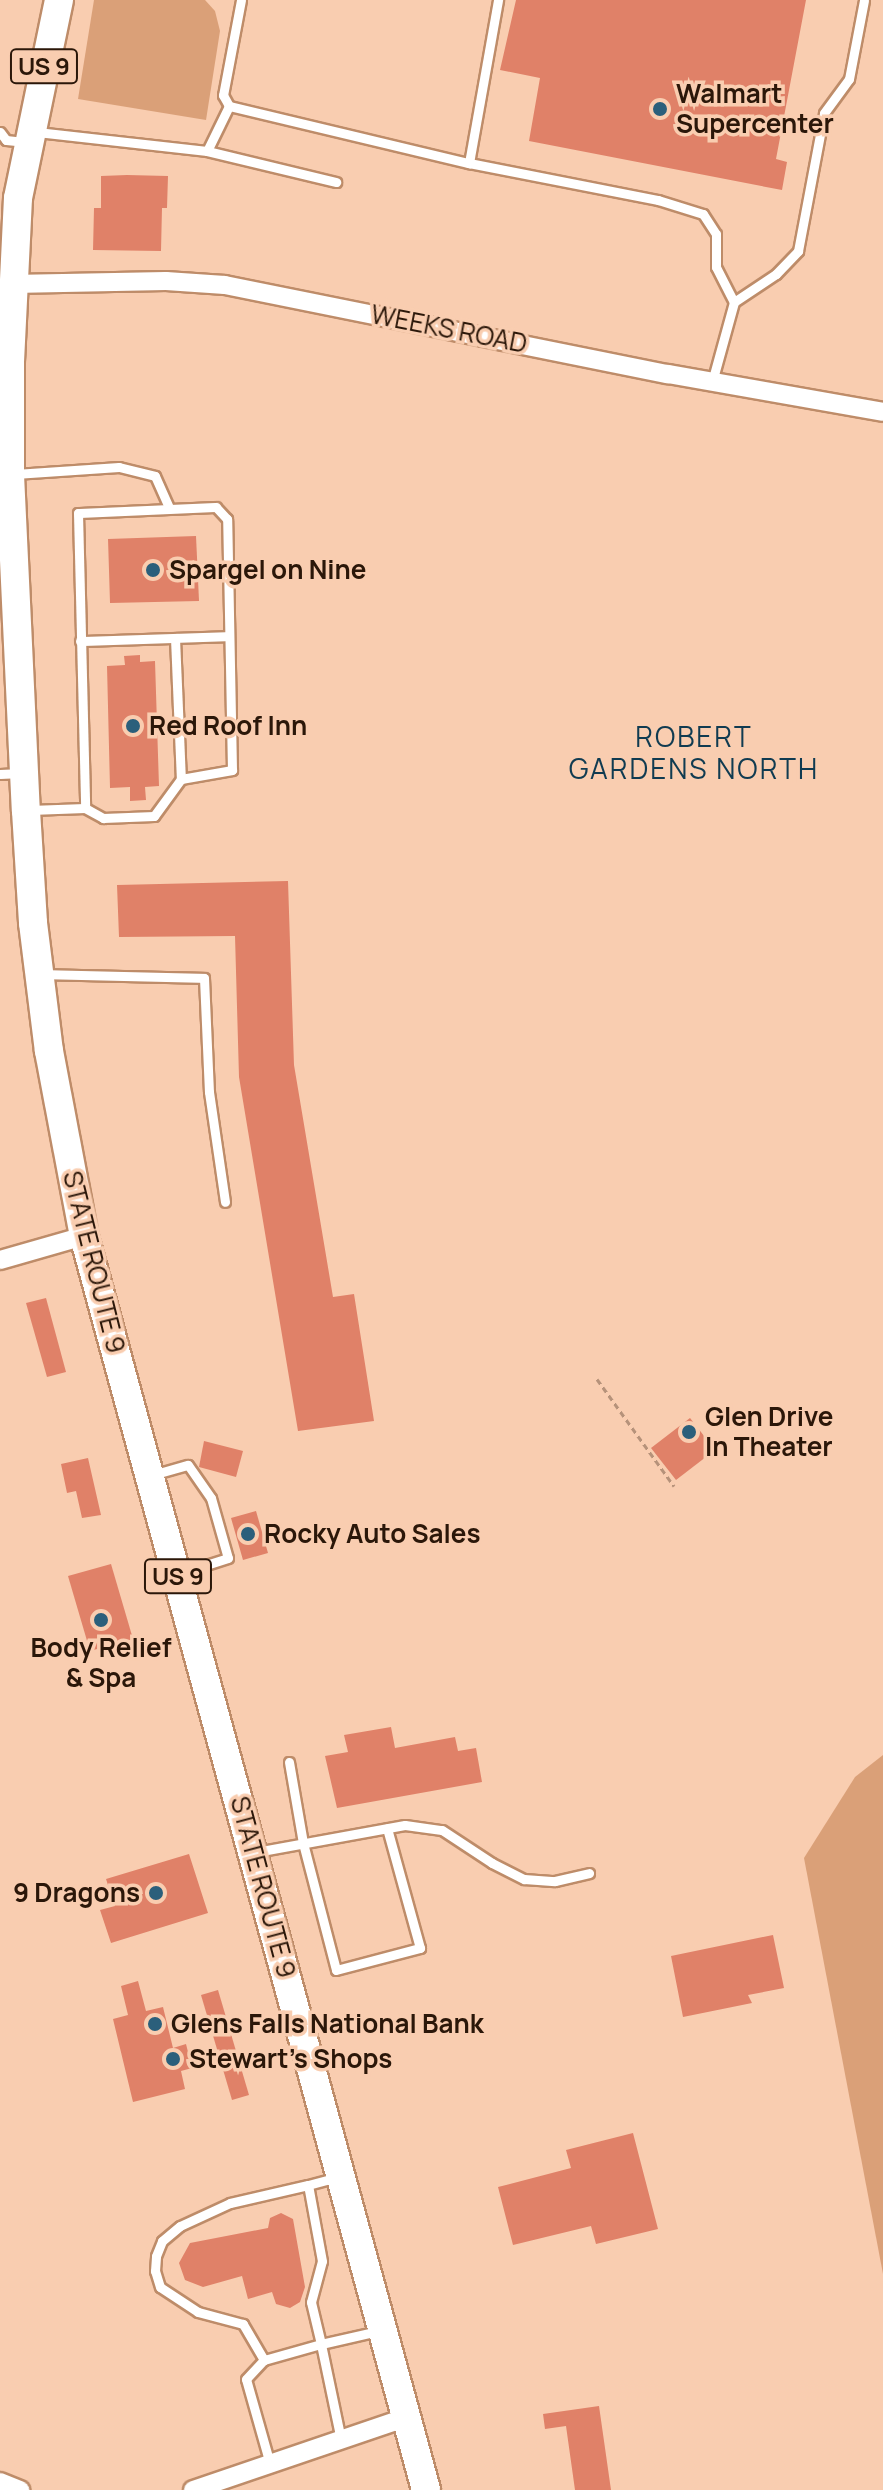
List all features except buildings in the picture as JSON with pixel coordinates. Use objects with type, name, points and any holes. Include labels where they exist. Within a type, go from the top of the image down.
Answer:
[{"type":"main road","name":"STATE ROUTE 9","points":[[59,0],[13,139],[18,198],[5,475],[15,690],[12,773],[26,811],[39,974],[49,1051],[84,1236],[426,2490]]},
{"type":"street","name":"WEEKS ROAD","points":[[12,284],[166,281],[225,285],[712,382],[883,412]]},
{"type":"street","points":[[0,1260],[84,1236]]},
{"type":"street","points":[[193,2490],[405,2418]]},
{"type":"street","points":[[0,2482],[20,2490]]},
{"type":"lane","points":[[241,0],[223,95],[229,106],[469,163],[658,200],[703,214],[716,234],[716,267],[734,302]]},
{"type":"lane","points":[[469,163],[498,0]]},
{"type":"lane","points":[[712,382],[734,302],[776,274],[798,251],[824,113],[849,79],[864,0]]},
{"type":"lane","points":[[207,151],[229,106]]},
{"type":"lane","points":[[13,139],[207,151],[336,182]]},
{"type":"lane","points":[[5,475],[119,467],[155,476],[169,508]]},
{"type":"lane","points":[[85,808],[78,513],[216,507],[227,519],[232,770],[181,779]]},
{"type":"lane","points":[[80,641],[228,636]]},
{"type":"lane","points":[[26,811],[85,808],[103,818],[154,816],[181,779],[175,638]]},
{"type":"lane","points":[[39,974],[204,978],[209,1092],[225,1202]]},
{"type":"lane","points":[[150,1475],[188,1465],[211,1498],[220,1528],[228,1558],[178,1574]]},
{"type":"lane","points":[[289,1762],[303,1843],[336,1970],[420,1948],[387,1828]]},
{"type":"lane","points":[[253,1852],[405,1825],[442,1830],[492,1863],[524,1879],[555,1881],[589,1873]]},
{"type":"lane","points":[[264,2360],[243,2324],[198,2312],[160,2287],[155,2271],[156,2256],[162,2241],[180,2226],[230,2203],[340,2177]]},
{"type":"lane","points":[[308,2185],[322,2261],[311,2302],[341,2440]]},
{"type":"lane","points":[[270,2464],[246,2379],[264,2360],[381,2330]]},
{"type":"path","points":[[597,1379],[674,1486]]},
{"type":"shaded area","points":[[94,0],[205,0],[215,11],[220,31],[206,120],[78,99]]},
{"type":"shaded area","points":[[883,1755],[883,2274],[804,1858],[855,1777]]},
{"type":"place","name":"Walmart Supercenter","points":[[660,109]]},
{"type":"place","name":"Spargel on Nine","points":[[153,570]]},
{"type":"place","name":"Red Roof Inn","points":[[133,726]]},
{"type":"place","name":"Glen Drive In Theater","points":[[689,1432]]},
{"type":"place","name":"Rocky Auto Sales","points":[[248,1534]]},
{"type":"place","name":"Body Relief & Spa","points":[[101,1620]]},
{"type":"place","name":"9 Dragons","points":[[156,1893]]},
{"type":"place","name":"Glens Falls National Bank","points":[[155,2024]]},
{"type":"place","name":"Stewart's Shops","points":[[173,2059]]},
{"type":"district","name":"ROBERT GARDENS NORTH","points":[[694,752]]}]
